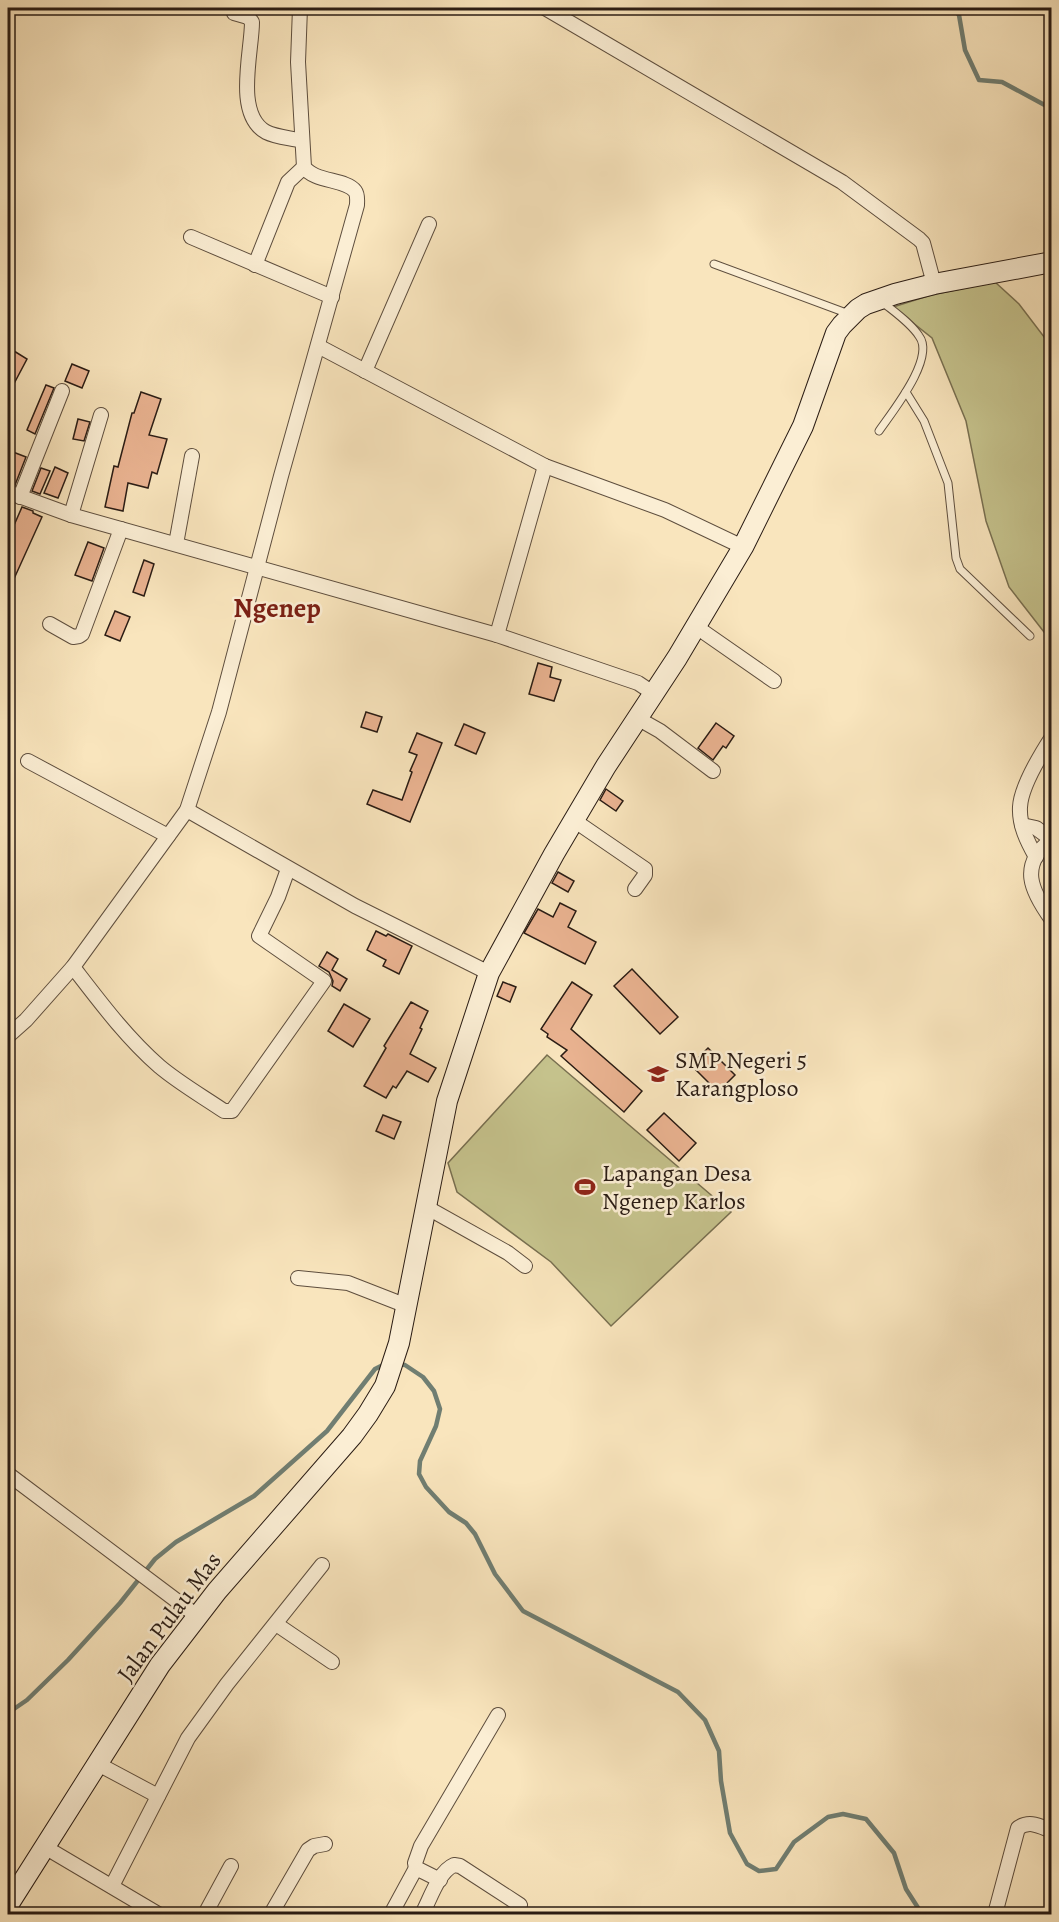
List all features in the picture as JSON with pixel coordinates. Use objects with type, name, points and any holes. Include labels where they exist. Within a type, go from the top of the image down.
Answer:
[{"type":"street","points":[[8,1036],[26,1020],[73,967],[187,810],[219,712],[357,205],[356,195],[352,189],[314,175],[304,166],[298,62],[300,8]]},
{"type":"street","points":[[545,8],[842,182],[919,239],[934,284]]},
{"type":"street","points":[[234,13],[248,17],[252,22],[247,94],[250,113],[255,122],[266,132],[302,141]]},
{"type":"street","points":[[255,265],[288,182],[304,166]]},
{"type":"street","points":[[365,371],[429,224]]},
{"type":"street","points":[[191,237],[332,297]]},
{"type":"street","points":[[851,315],[866,304],[879,299],[934,284],[1052,262]]},
{"type":"street","name":"Jalan Pulau Mas","points":[[8,1905],[160,1665],[197,1616],[267,1532],[352,1436],[374,1404],[389,1373],[399,1343],[447,1101],[489,974],[554,854],[637,718],[677,658],[743,547],[802,426],[836,333],[851,315]]},
{"type":"street","points":[[318,346],[545,466],[665,510],[743,547]]},
{"type":"street","points":[[62,391],[14,494],[70,515],[497,635],[638,683],[653,693]]},
{"type":"street","points":[[70,515],[101,416]]},
{"type":"street","points":[[176,544],[192,456]]},
{"type":"street","points":[[497,635],[545,466]]},
{"type":"street","points":[[50,624],[73,637],[82,634],[121,529]]},
{"type":"street","points":[[695,626],[774,681]]},
{"type":"street","points":[[637,718],[660,731],[713,771]]},
{"type":"street","points":[[1036,856],[1022,825],[1020,804],[1024,791],[1052,737]]},
{"type":"street","points":[[28,761],[168,836]]},
{"type":"street","points":[[187,810],[355,906],[489,974]]},
{"type":"street","points":[[575,821],[645,869],[645,875],[635,889]]},
{"type":"street","points":[[1022,825],[1036,828],[1051,839],[1036,856],[1032,865],[1030,882],[1041,906],[1052,920]]},
{"type":"street","points":[[73,967],[108,1012],[152,1060],[224,1111],[232,1111],[324,981],[259,936],[278,897],[288,869]]},
{"type":"street","points":[[426,1207],[508,1253],[525,1266]]},
{"type":"street","points":[[298,1278],[348,1283],[407,1306]]},
{"type":"street","points":[[8,1474],[197,1616]]},
{"type":"street","points":[[112,1886],[188,1738],[247,1658],[322,1565]]},
{"type":"street","points":[[276,1624],[332,1662]]},
{"type":"street","points":[[391,1914],[416,1868],[415,1863],[421,1846],[498,1715]]},
{"type":"street","points":[[98,1764],[158,1796]]},
{"type":"street","points":[[995,1914],[1018,1828],[1025,1824],[1033,1824],[1052,1831]]},
{"type":"street","points":[[271,1914],[308,1850],[314,1845],[325,1844]]},
{"type":"street","points":[[44,1846],[158,1914]]},
{"type":"street","points":[[422,1914],[449,1867],[457,1865],[520,1905]]},
{"type":"street","points":[[205,1914],[231,1866]]},
{"type":"street","points":[[416,1868],[440,1880]]},
{"type":"lane","points":[[714,264],[851,315]]},
{"type":"lane","points":[[879,299],[919,335],[923,350],[919,367],[906,392],[879,431]]},
{"type":"lane","points":[[906,392],[924,421],[951,492],[956,558],[960,569],[1029,636]]},
{"type":"shaded area","points":[[995,282],[1019,304],[1051,346],[1051,641],[1009,587],[986,521],[966,421],[932,338],[893,307],[931,295]]},
{"type":"shaded area","name":"Lapangan Desa Ngenep Karlos","points":[[547,1055],[731,1212],[611,1326],[551,1262],[457,1192],[448,1163]]},
{"type":"building","points":[[14,351],[27,359],[8,395],[8,364]]},
{"type":"building","points":[[72,364],[89,371],[82,388],[65,381]]},
{"type":"building","points":[[46,385],[54,388],[35,434],[27,430]]},
{"type":"building","points":[[141,392],[161,399],[149,435],[167,439],[157,474],[152,472],[148,488],[128,483],[123,511],[105,507],[114,466],[118,467],[132,413],[134,413]]},
{"type":"building","points":[[78,419],[90,422],[84,441],[73,439]]},
{"type":"building","points":[[13,452],[26,457],[15,485],[8,482],[8,465]]},
{"type":"building","points":[[55,467],[68,473],[58,498],[44,493]]},
{"type":"building","points":[[41,468],[50,471],[40,494],[32,491]]},
{"type":"building","points":[[22,507],[42,517],[8,592],[8,539]]},
{"type":"building","points":[[88,542],[104,548],[92,581],[75,575]]},
{"type":"building","points":[[144,560],[154,564],[144,596],[133,592]]},
{"type":"building","points":[[115,611],[130,617],[120,641],[105,635]]},
{"type":"building","points":[[538,663],[552,667],[550,677],[561,680],[554,701],[529,694]]},
{"type":"building","points":[[366,712],[382,717],[377,732],[361,727]]},
{"type":"building","points":[[716,723],[734,736],[726,748],[723,746],[713,760],[698,748]]},
{"type":"building","points":[[464,724],[485,733],[476,754],[455,745]]},
{"type":"building","points":[[417,733],[442,743],[410,822],[367,804],[373,790],[402,800],[417,755],[409,752]]},
{"type":"building","points":[[606,789],[623,801],[616,811],[600,800]]},
{"type":"building","points":[[558,872],[574,881],[568,892],[552,883]]},
{"type":"building","points":[[560,903],[576,911],[568,927],[596,942],[585,964],[524,933],[538,909],[553,917]]},
{"type":"building","points":[[376,931],[386,936],[388,934],[412,946],[399,974],[383,966],[386,960],[367,950]]},
{"type":"building","points":[[327,952],[338,959],[332,970],[347,979],[340,991],[332,986],[333,981],[329,972],[319,966]]},
{"type":"building","points":[[632,969],[678,1017],[660,1034],[614,986]]},
{"type":"building","points":[[503,982],[516,987],[510,1002],[497,996]]},
{"type":"building","points":[[572,982],[592,995],[571,1029],[642,1091],[624,1112],[561,1056],[567,1050],[547,1037],[548,1034],[541,1029]]},
{"type":"building","points":[[411,1002],[428,1011],[410,1054],[436,1068],[428,1082],[407,1071],[396,1088],[393,1086],[386,1098],[364,1086],[386,1048],[384,1046]]},
{"type":"building","points":[[344,1004],[370,1019],[353,1047],[328,1031]]},
{"type":"building","points":[[708,1048],[735,1075],[718,1092],[691,1065]]},
{"type":"building","points":[[664,1113],[696,1143],[679,1161],[647,1130]]},
{"type":"building","points":[[383,1115],[401,1122],[394,1139],[376,1131]]},
{"type":"waterway","points":[[952,8],[959,15],[965,50],[979,80],[1002,82],[1052,109]]},
{"type":"waterway","points":[[8,1713],[27,1700],[68,1660],[120,1603],[155,1559],[176,1542],[254,1496],[327,1431],[375,1369],[385,1364]]},
{"type":"waterway","points":[[396,1364],[405,1365],[423,1377],[434,1391],[440,1409],[436,1426],[420,1461],[419,1474],[426,1487],[449,1512],[466,1523],[475,1534],[495,1574],[523,1611],[678,1692],[705,1720],[719,1751],[721,1781],[730,1833],[747,1864],[759,1871],[776,1869],[794,1842],[828,1817],[843,1814],[866,1819],[894,1853],[906,1889],[922,1914]]},
{"type":"place","name":"SMP Negeri 5 Karangploso","points":[[658,1074]]},
{"type":"place","name":"Lapangan Desa Ngenep Karlos","points":[[585,1187]]},
{"type":"district","name":"Ngenep","points":[[277,608]]}]
